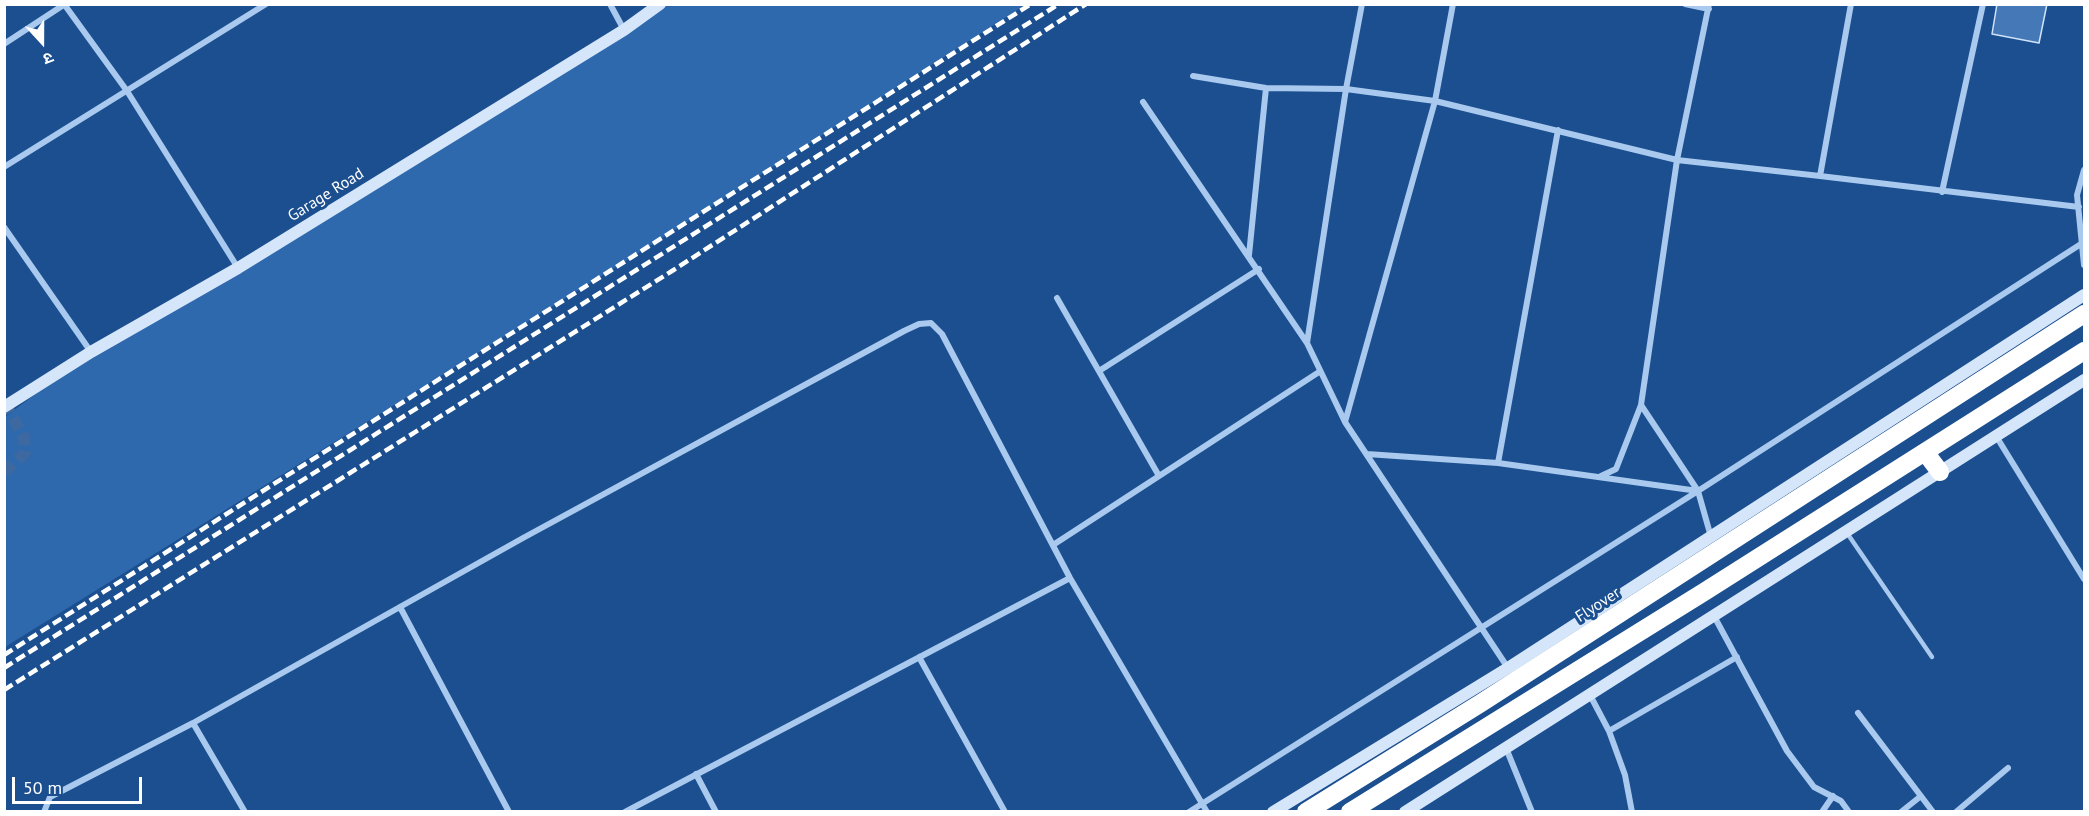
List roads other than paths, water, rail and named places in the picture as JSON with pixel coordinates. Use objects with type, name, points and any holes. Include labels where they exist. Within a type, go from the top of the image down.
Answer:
[{"type":"highway","name":"Flyover","points":[[1305,812],[1481,703],[1904,421],[2085,314]]},
{"type":"highway","points":[[1350,812],[2085,351]]},
{"type":"highway","points":[[1929,450],[1940,472]]},
{"type":"street","points":[[4,167],[266,4]]},
{"type":"street","points":[[610,4],[624,30]]},
{"type":"street","name":"Garage Road","points":[[4,407],[91,352],[238,268],[624,30],[660,4]]},
{"type":"street","points":[[1308,343],[1346,88],[1362,4]]},
{"type":"street","points":[[1345,422],[1435,101],[1453,4]]},
{"type":"street","points":[[1601,476],[1616,469],[1641,405],[1677,160],[1709,7],[1685,4]]},
{"type":"street","points":[[1820,176],[1851,4]]},
{"type":"street","points":[[1942,192],[1983,4]]},
{"type":"street","points":[[4,44],[64,5],[127,91],[238,268]]},
{"type":"street","points":[[1193,76],[1266,88],[1346,88],[1435,101],[1677,160],[2079,207]]},
{"type":"street","points":[[1249,255],[1266,88]]},
{"type":"street","points":[[1143,102],[1308,343],[1319,372],[1345,422],[1508,668]]},
{"type":"street","points":[[1498,463],[1558,130]]},
{"type":"street","points":[[2085,170],[2077,195],[2085,265]]},
{"type":"street","points":[[4,227],[91,352]]},
{"type":"street","points":[[1189,812],[1698,491],[2083,242]]},
{"type":"street","points":[[1099,371],[1259,269]]},
{"type":"street","points":[[1273,812],[1508,668],[1711,537],[1904,421],[2085,295]]},
{"type":"street","points":[[1057,298],[1160,476]]},
{"type":"street","points":[[44,812],[50,797],[193,723],[400,607],[919,324],[931,323],[942,334],[1070,578],[1207,812]]},
{"type":"street","points":[[1053,545],[1319,372]]},
{"type":"street","points":[[1405,812],[1505,746],[1590,695],[2085,380]]},
{"type":"street","points":[[1641,405],[1698,491],[1711,537]]},
{"type":"street","points":[[1996,436],[2085,579]]},
{"type":"street","points":[[1366,454],[1498,463],[1698,491]]},
{"type":"street","points":[[625,812],[1070,578]]},
{"type":"street","points":[[400,607],[509,812]]},
{"type":"street","points":[[1713,615],[1787,751],[1814,787],[1833,796],[1850,812]]},
{"type":"street","points":[[920,657],[1005,812]]},
{"type":"street","points":[[1609,731],[1737,657]]},
{"type":"street","points":[[1590,695],[1609,731],[1625,775],[1632,812]]},
{"type":"street","points":[[1858,713],[1932,812]]},
{"type":"street","points":[[193,723],[244,812]]},
{"type":"street","points":[[1505,746],[1532,812]]},
{"type":"street","points":[[1956,812],[2008,768]]},
{"type":"street","points":[[696,774],[716,812]]},
{"type":"street","points":[[1822,812],[1833,796]]},
{"type":"street","points":[[1901,812],[1921,796]]},
{"type":"lane","points":[[1846,531],[1932,657]]},
{"type":"tunnel","points":[[4,472],[25,453],[24,437],[6,406]]},
{"type":"railway","points":[[4,655],[1031,4]]},
{"type":"railway","points":[[4,668],[1059,4]]},
{"type":"railway","points":[[4,690],[672,271],[1086,4]]}]
